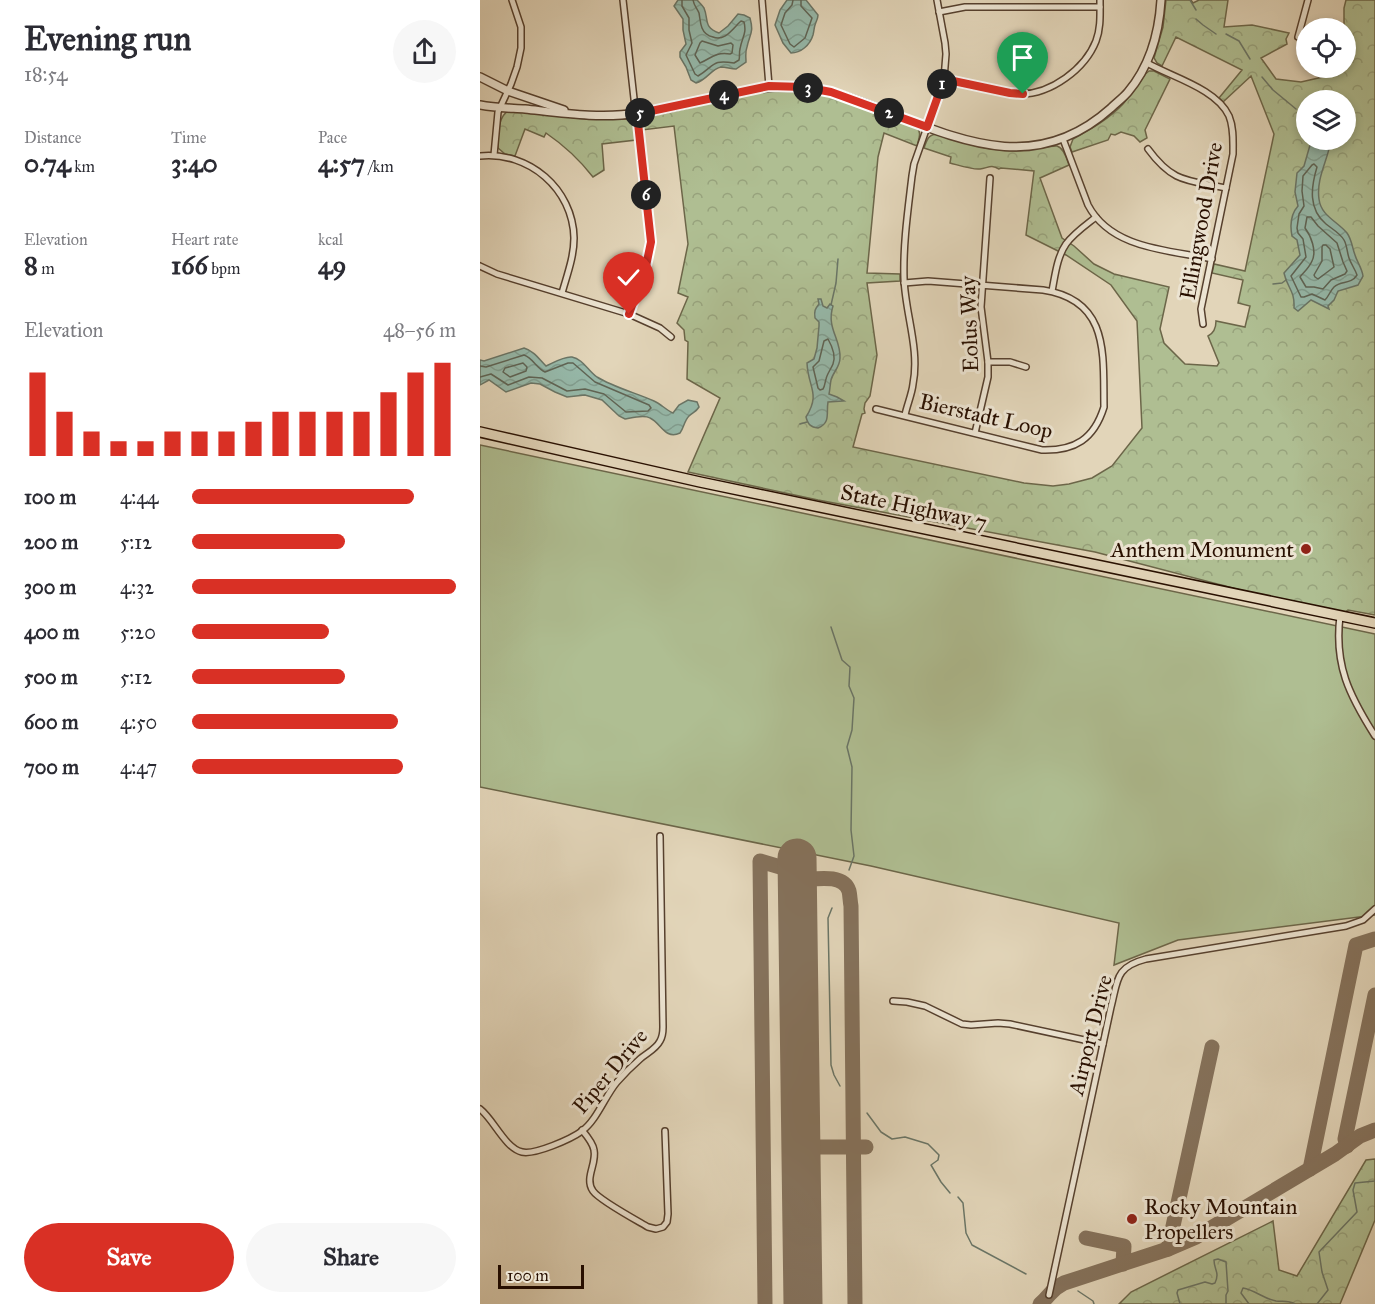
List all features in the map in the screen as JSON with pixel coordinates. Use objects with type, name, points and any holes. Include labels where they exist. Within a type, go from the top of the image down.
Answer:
[{"type":"main road","name":"State Highway 7","points":[[480,432],[700,482],[1375,623]]},
{"type":"street","points":[[494,155],[498,112],[518,67],[522,45],[521,27],[512,0]]},
{"type":"street","points":[[623,0],[651,242],[646,266],[629,314]]},
{"type":"street","points":[[762,0],[769,86]]},
{"type":"street","points":[[905,415],[914,384],[914,355],[904,283],[912,176],[914,164],[944,79],[946,54],[937,0]]},
{"type":"street","points":[[480,105],[598,116],[637,114],[769,86],[804,87],[831,92],[927,127],[989,146],[1034,147],[1063,139],[1083,129],[1127,93],[1147,63],[1160,14],[1161,0]]},
{"type":"street","points":[[1303,18],[1308,0]]},
{"type":"street","points":[[939,12],[1008,3],[1100,3],[1100,28],[1091,52],[1068,77],[1046,88],[1023,94],[1010,93],[944,79]]},
{"type":"street","name":"Ellingwood Drive","points":[[1147,63],[1207,92],[1224,108],[1229,117],[1233,154],[1201,309],[1203,324]]},
{"type":"street","points":[[480,77],[508,91],[572,113]]},
{"type":"street","points":[[1063,139],[1085,198],[1096,217],[1111,231],[1129,241],[1212,259]]},
{"type":"street","points":[[1148,149],[1161,165],[1176,177],[1226,188]]},
{"type":"street","points":[[480,156],[494,155],[520,161],[536,169],[552,183],[564,199],[571,217],[574,237],[573,253],[562,293]]},
{"type":"street","name":"Eolus Way","points":[[975,433],[988,377],[981,307],[990,178]]},
{"type":"street","points":[[1052,291],[1064,248],[1072,237],[1096,217]]},
{"type":"street","points":[[480,266],[496,274],[629,314],[660,328],[672,337]]},
{"type":"street","name":"Bierstadt Loop","points":[[876,409],[1042,450],[1057,450],[1071,447],[1088,437],[1101,417],[1104,407],[1102,342],[1099,332],[1083,308],[1071,298],[1052,291],[928,281],[904,283]]},
{"type":"street","points":[[988,362],[1010,362],[1026,367]]},
{"type":"street","points":[[1341,616],[1339,645],[1346,682],[1355,704],[1375,736]]},
{"type":"street","name":"Piper Drive","points":[[480,1110],[511,1145],[522,1152],[548,1147],[582,1130],[599,1110],[616,1083],[658,1045],[662,1037],[663,1010],[660,836]]},
{"type":"street","name":"Airport Drive","points":[[1048,1295],[1118,978],[1123,970],[1128,965],[1146,959],[1346,926],[1363,920],[1375,909]]},
{"type":"street","points":[[893,1001],[918,1004],[962,1024],[1010,1024],[1103,1044]]},
{"type":"street","points":[[582,1130],[591,1142],[594,1151],[589,1179],[592,1190],[599,1197],[648,1227],[656,1229],[663,1227],[667,1222],[668,1214],[665,1131]]},
{"type":"green space","points":[[1166,0],[1191,0],[1193,3],[1199,0],[1228,0],[1224,27],[1252,25],[1289,33],[1286,39],[1287,44],[1261,58],[1276,79],[1301,82],[1318,78],[1356,78],[1356,18],[1344,18],[1344,8],[1346,0],[1375,0],[1375,615],[1348,610],[1340,616],[1095,552],[818,500],[688,472],[720,398],[687,379],[688,342],[685,340],[684,330],[677,323],[688,297],[678,293],[688,244],[674,126],[642,130],[643,119],[751,94],[792,91],[838,99],[916,126],[919,133],[917,146],[884,133],[878,157],[867,273],[900,274],[900,281],[867,283],[877,355],[870,396],[865,403],[865,413],[862,414],[853,447],[1024,483],[1053,486],[1092,478],[1112,466],[1142,428],[1137,321],[1111,285],[1066,255],[1026,235],[1034,171],[992,167],[970,168],[950,163],[951,157],[924,148],[930,136],[938,134],[995,150],[1015,151],[1054,146],[1062,149],[1069,165],[1040,178],[1062,238],[1094,264],[1114,274],[1169,287],[1160,329],[1164,343],[1185,364],[1217,366],[1219,363],[1208,336],[1214,330],[1216,321],[1245,327],[1250,306],[1238,303],[1243,280],[1212,273],[1214,264],[1245,271],[1274,134],[1251,76],[1223,102],[1219,98],[1242,70],[1176,37],[1162,66],[1154,58],[1163,27]]},
{"type":"green space","points":[[1149,71],[1170,79],[1145,130],[1147,138],[1140,142],[1134,136],[1121,132],[1111,134],[1108,140],[1072,152],[1070,147],[1073,139],[1118,109]]},
{"type":"green space","points":[[510,110],[585,119],[626,119],[633,124],[636,140],[602,144],[604,170],[593,177],[571,153],[546,133],[544,137],[525,129],[515,156],[505,154],[498,148],[498,132],[500,121]]},
{"type":"green space","points":[[480,445],[1375,634],[1375,915],[1178,940],[1114,965],[1119,923],[871,866],[480,787]]},
{"type":"green space","points":[[1375,1159],[1375,1220],[1340,1304],[1119,1304],[1131,1292],[1273,1221],[1279,1270],[1297,1276],[1366,1160]]},
{"type":"water","points":[[678,0],[697,0],[704,8],[709,26],[719,33],[738,14],[750,18],[752,30],[746,51],[746,62],[736,69],[718,68],[696,83],[691,80],[680,57],[680,52],[686,44],[683,19],[674,6]]},
{"type":"water","points":[[787,0],[806,0],[818,15],[810,42],[805,48],[795,53],[791,53],[783,43],[775,25],[780,10]]},
{"type":"water","points":[[1309,150],[1329,150],[1319,184],[1320,205],[1349,236],[1362,270],[1363,276],[1358,285],[1338,291],[1328,306],[1329,309],[1311,300],[1298,311],[1294,308],[1292,293],[1284,273],[1300,255],[1297,240],[1292,236],[1291,228],[1292,216],[1298,206],[1295,192],[1297,173],[1304,166]]},
{"type":"water","points":[[818,299],[821,299],[823,306],[827,308],[830,304],[833,306],[831,321],[840,351],[840,361],[831,380],[829,394],[844,401],[828,402],[825,423],[818,428],[810,425],[806,417],[813,402],[807,363],[814,359],[817,348],[819,322],[815,314],[819,304]]},
{"type":"water","points":[[524,348],[534,353],[546,366],[566,358],[576,358],[603,381],[654,401],[673,413],[679,405],[688,400],[697,402],[699,407],[687,418],[680,433],[675,435],[667,433],[654,420],[647,417],[625,419],[602,400],[585,395],[567,397],[540,384],[531,383],[506,392],[489,380],[480,385],[480,360],[484,361]]},
{"type":"waterway","points":[[1190,0],[1196,10]]},
{"type":"waterway","points":[[1196,19],[1216,34]]},
{"type":"waterway","points":[[1226,34],[1239,41],[1250,59]]},
{"type":"waterway","points":[[1262,77],[1273,90],[1296,109]]},
{"type":"waterway","points":[[831,305],[838,259]]},
{"type":"waterway","points":[[1273,284],[1286,280]]},
{"type":"waterway","points":[[800,424],[807,422]]},
{"type":"waterway","points":[[831,627],[842,660],[850,667],[849,686],[854,698],[852,730],[847,747],[852,767],[851,830],[854,856],[849,870]]},
{"type":"waterway","points":[[832,908],[828,918],[831,1065],[840,1086]]},
{"type":"waterway","points":[[867,1113],[881,1132],[892,1139],[905,1137],[928,1144],[939,1155],[938,1160],[931,1165],[950,1193]]},
{"type":"waterway","points":[[1317,1304],[1328,1290],[1319,1252],[1357,1212],[1353,1190],[1355,1183],[1375,1181]]},
{"type":"waterway","points":[[958,1197],[963,1203],[966,1233],[972,1245],[1026,1274]]},
{"type":"waterway","points":[[1180,1304],[1178,1290],[1205,1282],[1215,1283],[1217,1274],[1214,1260],[1218,1259],[1226,1262],[1228,1291],[1226,1304]]},
{"type":"waterway","points":[[1249,1304],[1241,1293],[1243,1288],[1272,1300],[1295,1304]]},
{"type":"waterway","points":[[1078,1291],[1094,1304]]},
{"type":"taxiway","points":[[765,1304],[760,861],[797,872]]},
{"type":"taxiway","points":[[797,880],[834,879],[846,885],[850,894],[855,1304]]},
{"type":"taxiway","points":[[1310,1169],[1356,945],[1375,939]]},
{"type":"taxiway","points":[[1347,1146],[1345,1139],[1375,995]]},
{"type":"taxiway","points":[[1168,1249],[1212,1047]]},
{"type":"taxiway","points":[[1040,1304],[1053,1290],[1064,1283],[1168,1249],[1196,1237],[1335,1154],[1360,1136],[1375,1130]]},
{"type":"taxiway","points":[[801,1147],[866,1147]]},
{"type":"taxiway","points":[[1086,1238],[1124,1246],[1123,1264]]},
{"type":"runway","points":[[797,858],[803,1304]]},
{"type":"place","name":"Anthem Monument","points":[[1306,549]]},
{"type":"place","name":"Rocky Mountain Propellers","points":[[1132,1219]]},
{"type":"route","points":[[629,314],[643,278],[651,242],[637,114],[769,86],[804,87],[831,92],[859,101],[927,127],[944,79],[1023,94]]}]
